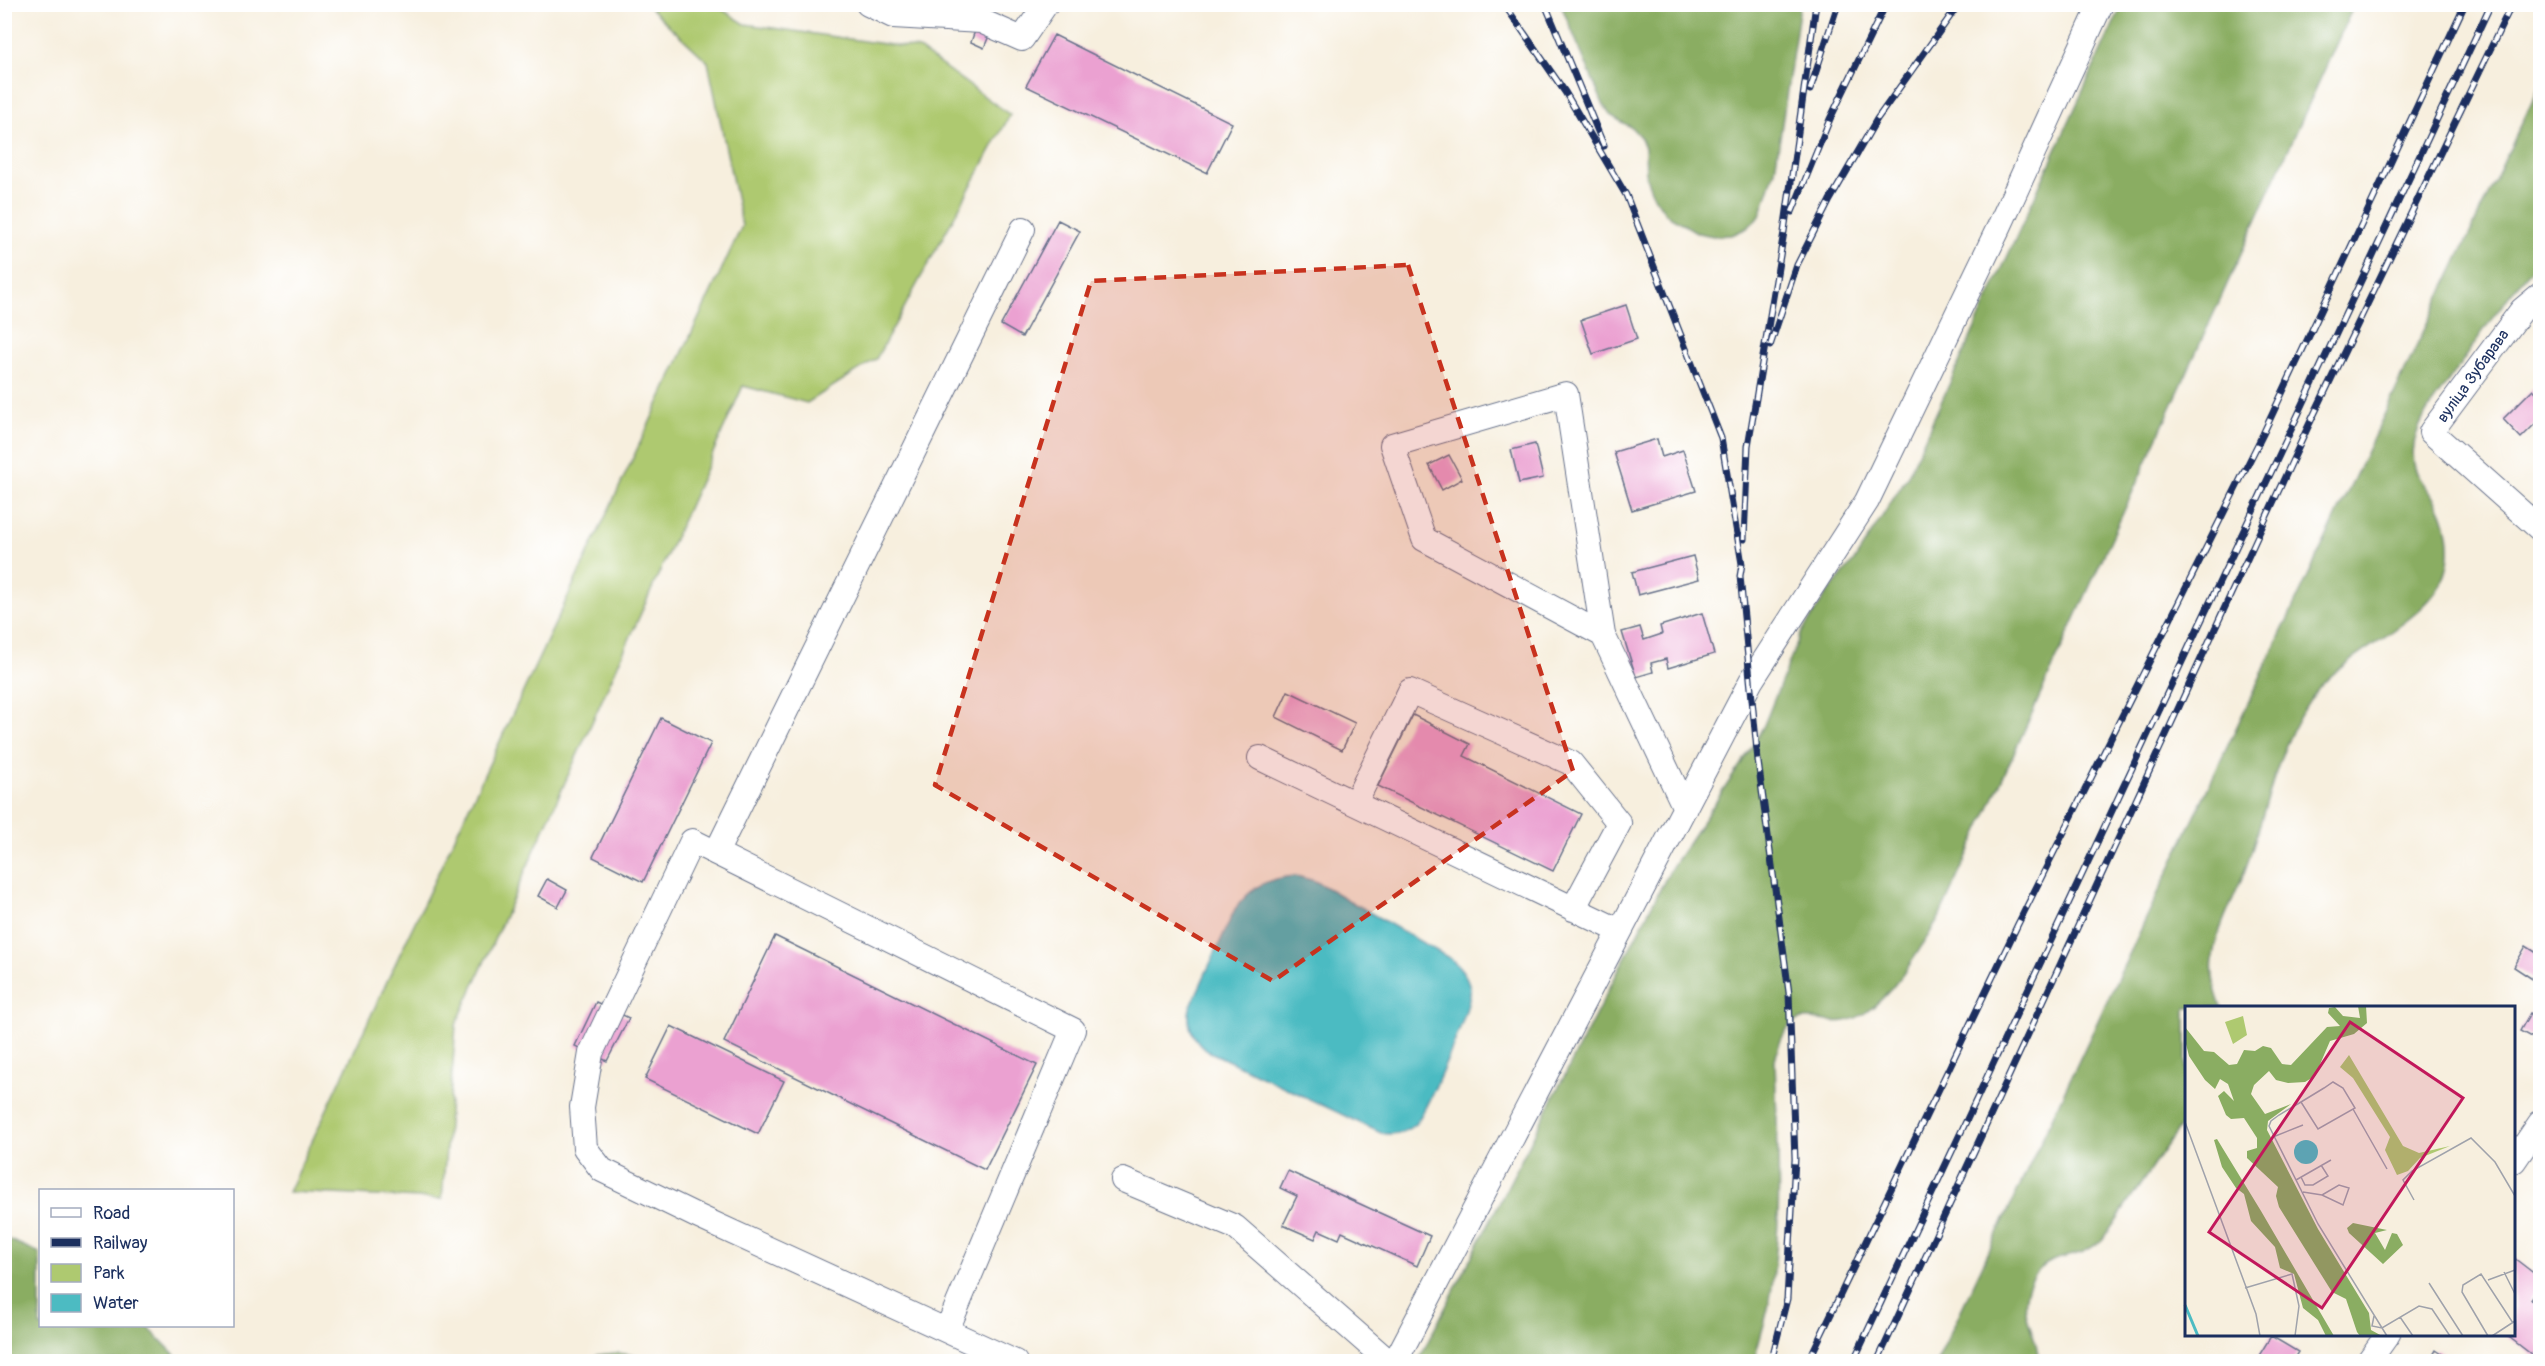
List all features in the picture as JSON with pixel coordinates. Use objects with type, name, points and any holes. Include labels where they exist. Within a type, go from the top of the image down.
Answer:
[{"type":"street","points":[[868,4],[893,16],[981,21],[1022,39],[1046,4]]},
{"type":"street","points":[[1395,1362],[1752,681],[1867,501],[2000,225],[2101,4]]},
{"type":"street","points":[[716,853],[1023,229]]},
{"type":"street","name":"вуліца Зубарава","points":[[2541,294],[2522,310],[2431,432],[2541,530]]},
{"type":"street","points":[[1603,635],[1424,539],[1392,445],[1566,394],[1603,635],[1685,808]]},
{"type":"street","points":[[1355,803],[1410,691],[1571,763],[1618,823],[1573,909]]},
{"type":"street","points":[[1260,758],[1620,931]]},
{"type":"street","points":[[947,1330],[1073,1030],[692,841],[591,1053],[582,1107],[585,1148],[602,1170],[1015,1362]]},
{"type":"street","points":[[2515,1160],[2541,1123]]},
{"type":"street","points":[[1122,1180],[1235,1227],[1389,1362]]},
{"type":"street","points":[[2368,1362],[2387,1336]]},
{"type":"highlighted area","points":[[1408,265],[1573,771],[1273,981],[935,785],[1091,281]]},
{"type":"green space","points":[[647,5],[715,5],[745,24],[919,49],[1010,115],[876,359],[807,403],[743,386],[456,1025],[442,1199],[288,1192],[742,226],[708,62]]},
{"type":"green space","points":[[1561,5],[1800,5],[1775,170],[1760,216],[1747,228],[1732,235],[1713,236],[1698,233],[1666,214],[1653,195],[1646,177],[1645,148],[1641,138],[1632,128],[1610,115],[1603,104]]},
{"type":"green space","points":[[2122,5],[2354,5],[1938,920],[1897,982],[1877,1004],[1850,1020],[1836,1022],[1800,1020],[1790,1025],[1782,1038],[1775,1060],[1777,1240],[1770,1299],[1754,1361],[1418,1361],[1670,870],[1747,755],[1764,725],[1800,635],[1824,598],[1856,558],[1907,477]]},
{"type":"green space","points":[[2540,85],[2540,260],[2494,316],[2433,403],[2420,425],[2415,441],[2413,455],[2415,468],[2439,507],[2448,534],[2448,563],[2438,589],[2425,605],[2408,619],[2334,673],[2305,707],[2293,729],[2283,751],[2245,870],[2214,950],[2213,972],[2221,1006],[2185,1006],[2185,1118],[2103,1240],[2083,1252],[2045,1265],[2030,1282],[2025,1304],[2037,1348],[2038,1361],[1937,1361]]},
{"type":"green space","points":[[5,1238],[39,1253],[39,1327],[148,1327],[181,1361],[5,1361]]},
{"type":"green space","points":[[616,1353],[650,1357],[662,1361],[588,1361],[598,1355]]},
{"type":"water","points":[[1296,876],[1315,881],[1451,959],[1468,980],[1469,999],[1448,1058],[1421,1115],[1415,1124],[1404,1132],[1381,1133],[1206,1050],[1192,1032],[1189,1021],[1190,1008],[1235,909],[1248,894],[1261,885],[1269,881]]},
{"type":"building","points":[[976,28],[990,33],[984,48],[971,42]]},
{"type":"building","points":[[1054,35],[1232,123],[1207,173],[1026,86]]},
{"type":"building","points":[[1058,220],[1080,231],[1022,337],[1001,325]]},
{"type":"building","points":[[1626,305],[1637,339],[1593,354],[1581,320]]},
{"type":"building","points":[[2533,389],[2540,396],[2540,419],[2521,438],[2503,419]]},
{"type":"building","points":[[1657,439],[1662,457],[1683,450],[1696,491],[1632,510],[1614,452]]},
{"type":"building","points":[[1535,444],[1543,478],[1519,483],[1511,450]]},
{"type":"building","points":[[1449,455],[1462,479],[1442,490],[1429,465]]},
{"type":"building","points":[[1693,556],[1699,579],[1638,595],[1632,572]]},
{"type":"building","points":[[1702,613],[1714,654],[1668,668],[1666,659],[1651,663],[1653,672],[1636,677],[1622,632],[1640,627],[1644,640],[1662,634],[1660,626]]},
{"type":"building","points":[[1288,691],[1355,723],[1342,750],[1276,717]]},
{"type":"building","points":[[1413,715],[1470,744],[1464,756],[1581,814],[1553,871],[1378,786]]},
{"type":"building","points":[[661,718],[711,743],[643,882],[593,857]]},
{"type":"building","points":[[547,879],[567,890],[558,907],[538,896]]},
{"type":"building","points":[[775,936],[1037,1065],[985,1170],[724,1042]]},
{"type":"building","points":[[2526,946],[2540,955],[2540,984],[2514,967]]},
{"type":"building","points":[[596,1002],[629,1018],[607,1061],[575,1046]]},
{"type":"building","points":[[2530,1013],[2540,1019],[2540,1042],[2520,1031]]},
{"type":"building","points":[[671,1026],[784,1081],[758,1134],[645,1079]]},
{"type":"building","points":[[1288,1171],[1430,1236],[1417,1266],[1342,1232],[1339,1239],[1319,1230],[1315,1239],[1283,1225],[1297,1196],[1280,1188]]},
{"type":"building","points":[[2515,1259],[2540,1278],[2540,1284],[2530,1299],[2540,1307],[2540,1361],[2508,1336],[2515,1336]]},
{"type":"building","points":[[2271,1336],[2298,1352],[2292,1362],[2255,1362]]},
{"type":"building","points":[[2436,1350],[2454,1362],[2429,1362]]},
{"type":"railway","points":[[1504,4],[1565,92],[1626,195],[1721,438],[1742,564],[1740,576],[1758,761],[1789,993],[1795,1159],[1787,1299],[1771,1362]]},
{"type":"railway","points":[[1545,4],[1604,146]]},
{"type":"railway","points":[[1744,539],[1748,446],[1784,232],[1816,4]]},
{"type":"railway","points":[[1810,90],[1838,4]]},
{"type":"railway","points":[[1792,212],[1830,119],[1886,4]]},
{"type":"railway","points":[[1770,346],[1797,265],[1830,200],[1877,119],[1959,4]]},
{"type":"railway","points":[[1808,1362],[2018,924],[2263,434],[2465,4]]},
{"type":"railway","points":[[1853,1362],[2491,4]]},
{"type":"railway","points":[[1877,1362],[2307,429],[2512,4]]}]
